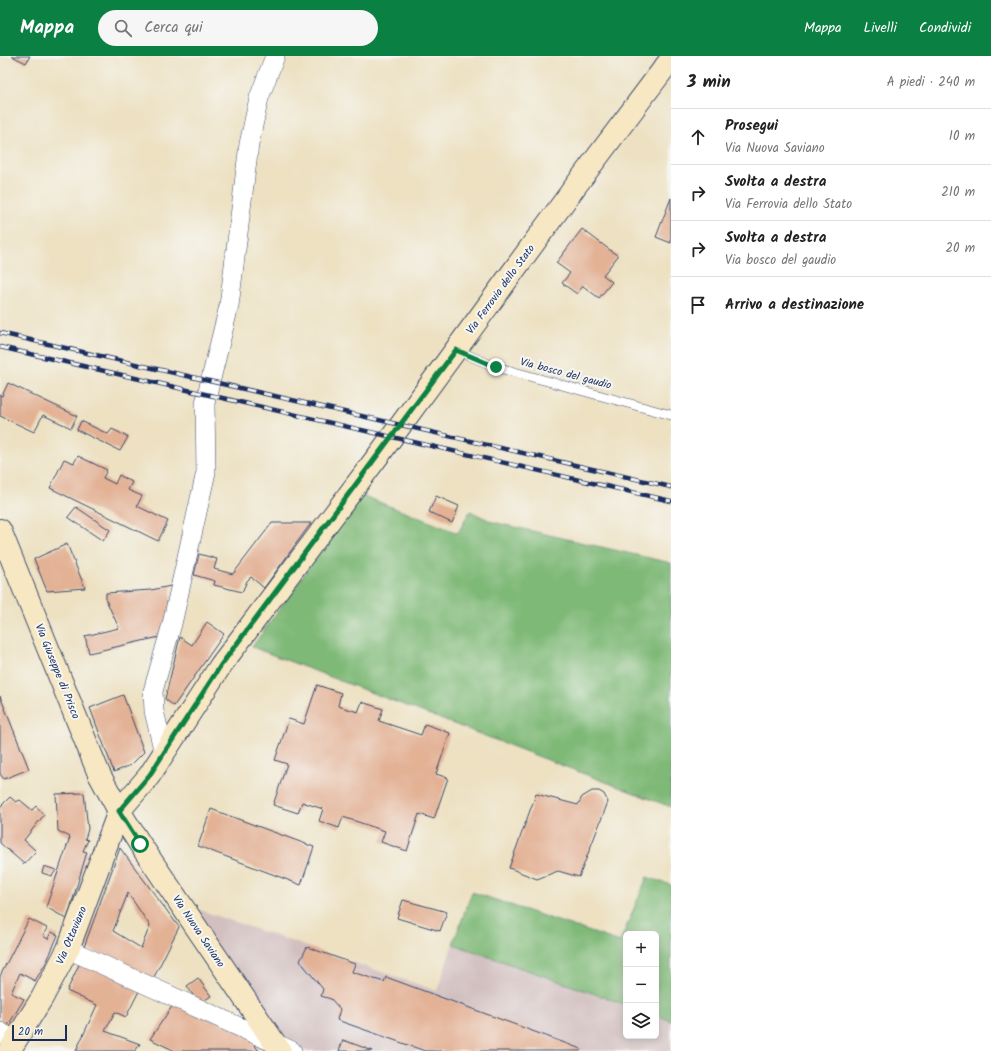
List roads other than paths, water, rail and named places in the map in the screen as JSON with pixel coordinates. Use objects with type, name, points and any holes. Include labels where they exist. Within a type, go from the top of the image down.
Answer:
[{"type":"main road","name":"Via Ferrovia dello Stato","points":[[119,811],[149,776],[221,665],[671,59]]},
{"type":"main road","name":"Via Giuseppe di Prisco","points":[[0,530],[6,559],[99,774],[119,811]]},
{"type":"main road","name":"Via Ottaviano","points":[[8,1041],[42,998],[68,949],[119,811]]},
{"type":"main road","name":"Via Nuova Saviano","points":[[119,811],[140,844],[282,1048]]},
{"type":"street","points":[[164,753],[154,711],[154,691],[172,624],[206,472],[205,403],[229,306],[249,144],[259,98],[275,56]]},
{"type":"street","points":[[68,949],[282,1048]]},
{"type":"lane","name":"Via bosco del gaudio","points":[[456,350],[496,367],[671,415]]},
{"type":"railway","points":[[0,333],[671,487]]},
{"type":"railway","points":[[0,347],[671,501]]}]
